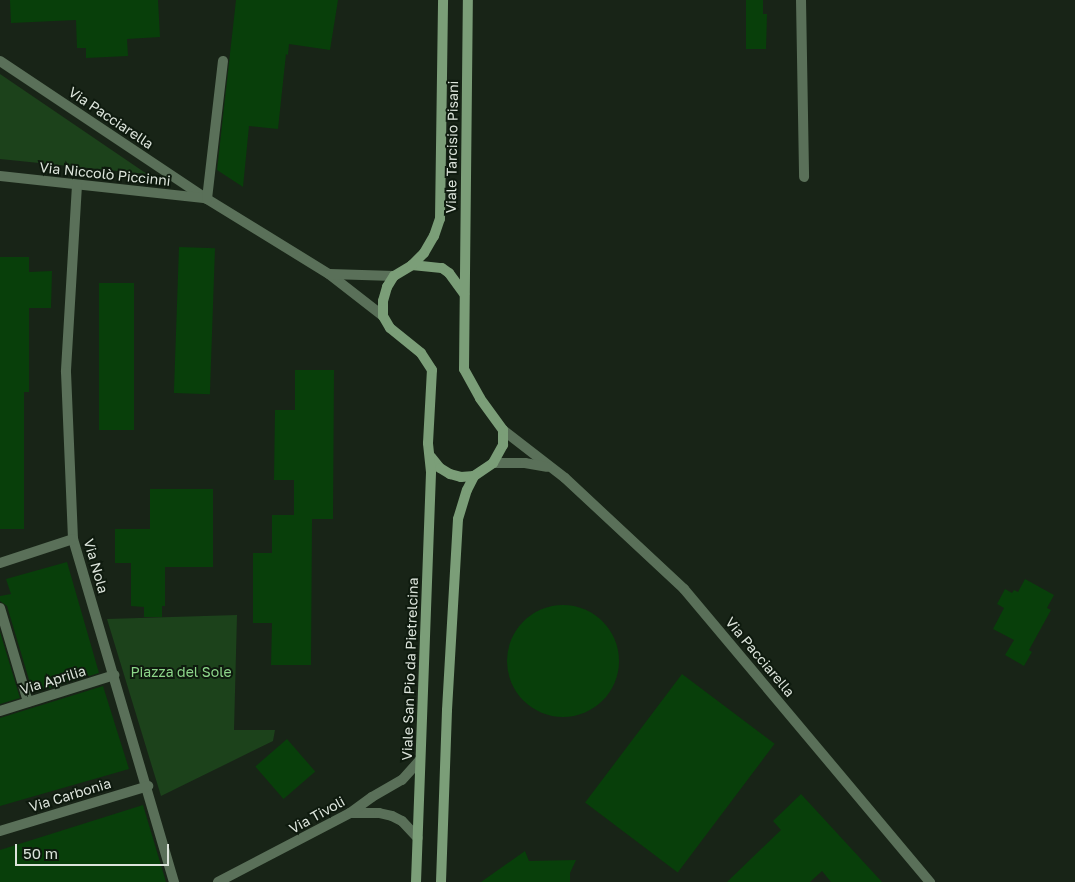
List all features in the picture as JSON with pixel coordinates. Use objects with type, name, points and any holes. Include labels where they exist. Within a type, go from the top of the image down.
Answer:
[{"type":"main road","name":"Viale Tarcisio Pisani","points":[[412,265],[434,236],[440,219],[443,0]]},
{"type":"main road","name":"Viale Tarcisio Pisani","points":[[468,0],[464,369],[480,398],[503,430]]},
{"type":"main road","points":[[383,316],[383,300],[387,287],[394,276],[412,265],[442,268],[449,273],[464,294]]},
{"type":"main road","name":"Viale San Pio da Pietrelcina","points":[[383,316],[390,328],[422,353],[432,370],[428,443],[430,457],[416,882]]},
{"type":"main road","points":[[441,882],[447,710],[458,519],[467,490],[474,476],[493,463],[503,444],[503,430]]},
{"type":"main road","points":[[430,457],[440,468],[450,474],[462,477],[474,476]]},
{"type":"street","points":[[802,0],[804,177]]},
{"type":"street","name":"Via Pacciarella","points":[[0,61],[207,199],[329,274],[383,316]]},
{"type":"street","points":[[207,199],[223,61]]},
{"type":"street","name":"Via Niccolò Piccinni","points":[[0,176],[207,199]]},
{"type":"street","name":"Via Nola","points":[[77,185],[66,372],[74,539],[148,786],[174,882]]},
{"type":"street","points":[[329,274],[394,276]]},
{"type":"street","name":"Via Pacciarella","points":[[503,430],[565,478],[684,589],[930,882]]},
{"type":"street","points":[[493,463],[525,463],[550,467]]},
{"type":"street","points":[[0,563],[74,539]]},
{"type":"street","points":[[0,608],[28,702]]},
{"type":"street","name":"Via Aprilia","points":[[0,710],[114,675]]},
{"type":"street","name":"Via Tivoli","points":[[218,882],[350,813],[372,797],[402,780],[420,760]]},
{"type":"street","name":"Via Carbonia","points":[[0,831],[148,786]]},
{"type":"street","points":[[350,813],[379,812],[392,816],[402,821],[418,838]]},
{"type":"green space","points":[[0,74],[147,174],[0,159]]},
{"type":"green space","name":"Piazza del Sole","points":[[237,615],[234,730],[275,730],[273,741],[161,796],[107,619]]},
{"type":"building","points":[[10,0],[158,0],[160,37],[127,39],[128,56],[86,58],[86,48],[77,48],[76,20],[11,23]]},
{"type":"building","points":[[236,0],[338,0],[330,50],[289,44],[288,55],[286,54],[278,129],[249,126],[243,187],[217,170]]},
{"type":"building","points":[[746,0],[763,0],[763,14],[767,14],[766,49],[746,49]]},
{"type":"building","points":[[179,247],[215,248],[210,394],[174,393]]},
{"type":"building","points":[[0,257],[29,257],[29,272],[52,271],[51,308],[29,308],[29,392],[24,392],[24,529],[0,529]]},
{"type":"building","points":[[99,283],[134,283],[134,430],[99,430]]},
{"type":"building","points":[[295,370],[334,370],[333,519],[312,519],[311,665],[271,665],[272,623],[253,623],[253,553],[272,553],[272,515],[294,515],[294,480],[274,480],[275,410],[295,410]]},
{"type":"building","points":[[150,489],[213,489],[213,567],[165,567],[165,606],[162,606],[162,617],[144,617],[144,607],[131,606],[131,563],[115,563],[115,529],[150,529]]},
{"type":"building","points":[[67,562],[99,673],[33,693],[7,606],[0,601],[0,596],[11,594],[6,579]]},
{"type":"building","points":[[1025,579],[1054,595],[1047,608],[1051,610],[1029,650],[1032,652],[1024,666],[1005,655],[1014,640],[993,629],[1004,608],[997,604],[1005,589],[1012,593],[1014,590],[1018,592]]},
{"type":"building","points":[[563,605],[584,609],[603,621],[615,640],[619,661],[615,682],[603,701],[584,713],[563,717],[542,713],[523,701],[511,682],[507,661],[511,640],[523,621],[542,609]]},
{"type":"building","points":[[0,632],[20,698],[0,704]]},
{"type":"building","points":[[682,674],[775,744],[678,872],[585,803]]},
{"type":"building","points":[[103,686],[129,769],[0,806],[0,718]]},
{"type":"building","points":[[287,739],[315,771],[284,799],[255,767]]},
{"type":"building","points":[[801,794],[882,882],[831,882],[822,871],[810,882],[727,882],[781,830],[773,821]]},
{"type":"building","points":[[143,805],[166,882],[0,882],[0,850]]},
{"type":"building","points":[[525,851],[529,861],[576,860],[570,873],[570,882],[481,882]]}]
